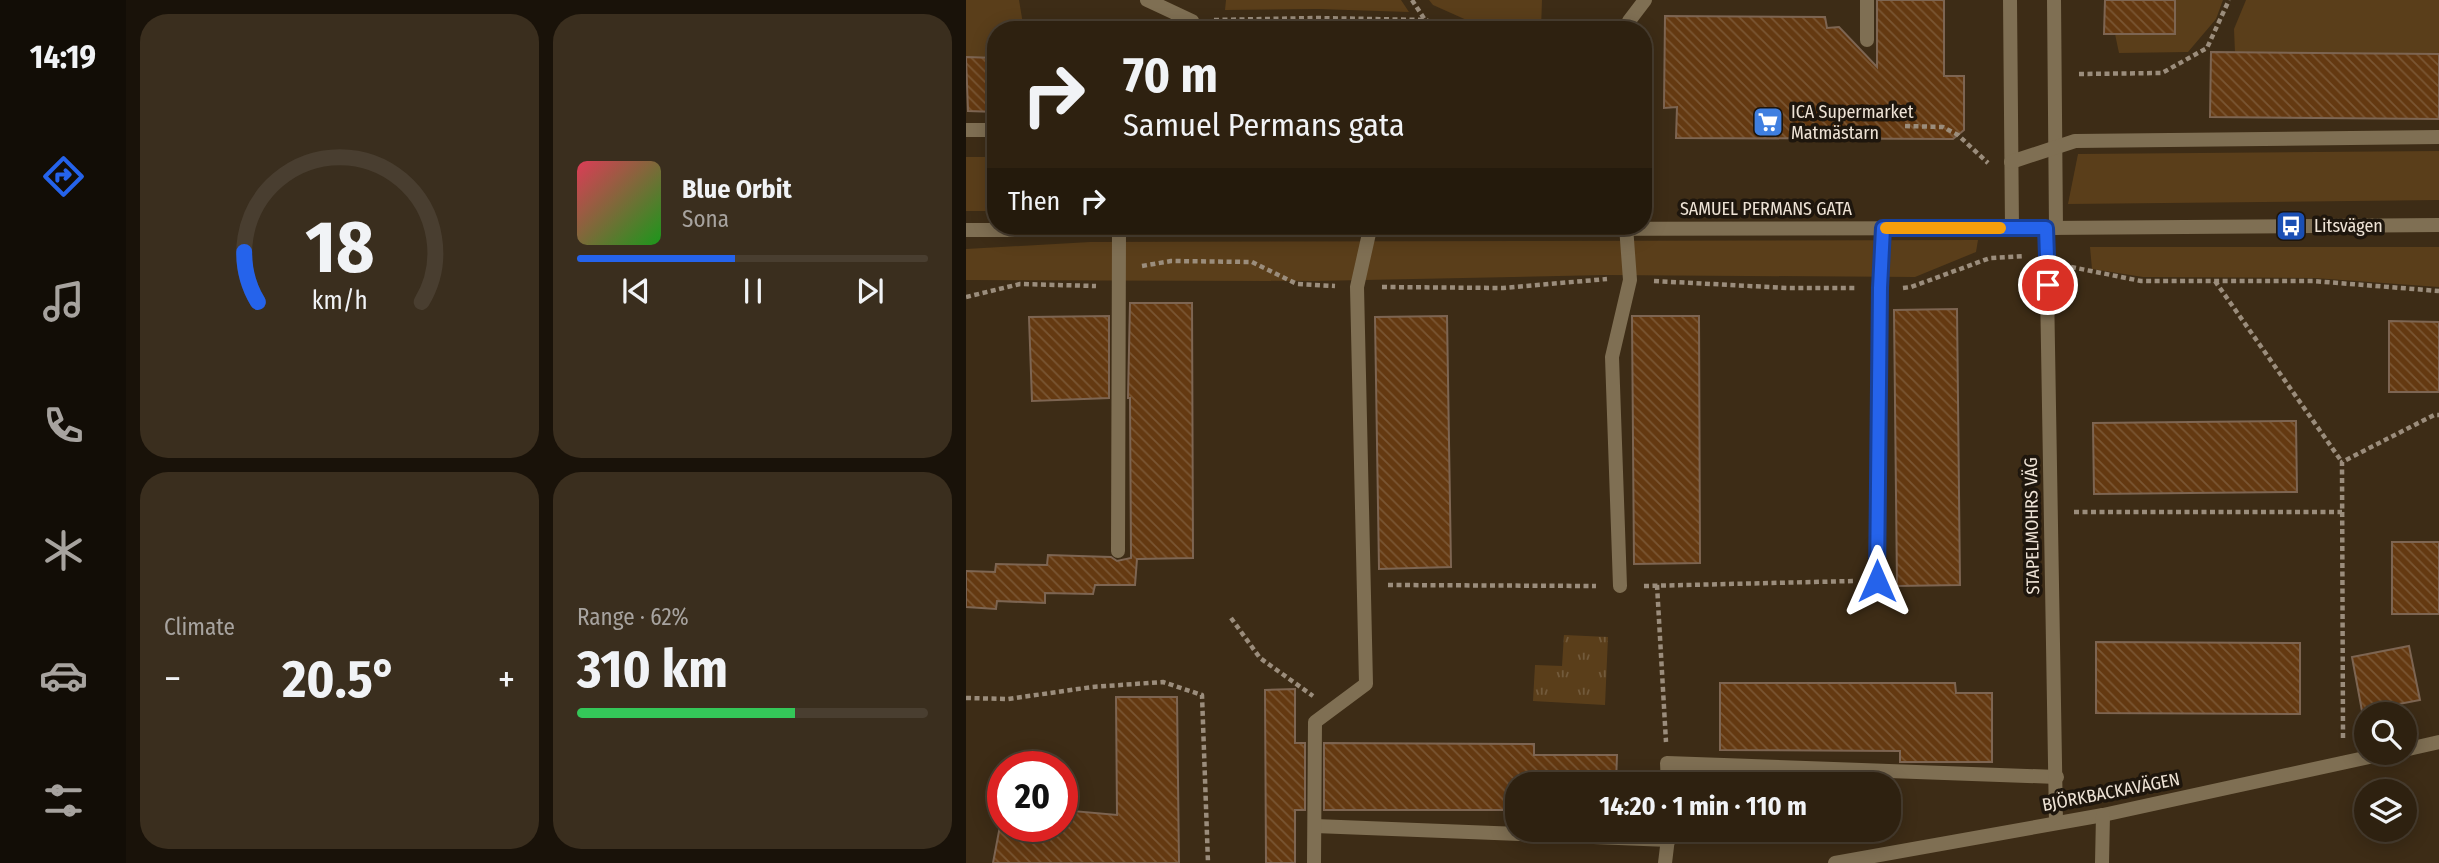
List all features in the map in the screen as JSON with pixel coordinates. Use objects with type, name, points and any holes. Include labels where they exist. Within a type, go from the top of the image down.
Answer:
[{"type":"street","points":[[1147,0],[1184,21]]},
{"type":"street","points":[[1629,21],[1645,0]]},
{"type":"street","points":[[1867,0],[1867,40]]},
{"type":"street","points":[[2010,0],[2012,228]]},
{"type":"street","name":"STAPELMOHRS VÄG","points":[[2054,0],[2054,149],[2048,259],[2056,822]]},
{"type":"street","points":[[966,130],[987,130]]},
{"type":"street","points":[[2011,162],[2075,141],[2439,137]]},
{"type":"street","name":"SAMUEL PERMANS GATA","points":[[1652,227],[2439,225]]},
{"type":"street","points":[[1877,581],[1883,228]]},
{"type":"street","name":"SAMUEL PERMANS GATA","points":[[966,230],[987,230]]},
{"type":"street","points":[[1118,551],[1119,235]]},
{"type":"street","points":[[1314,863],[1315,722],[1366,684],[1357,287],[1369,235]]},
{"type":"street","points":[[1620,586],[1612,356],[1630,280],[1627,235]]},
{"type":"street","points":[[2417,747],[2439,743]]},
{"type":"street","name":"BJÖRKBACKAVÄGEN","points":[[1835,863],[2103,815],[2354,761]]},
{"type":"street","points":[[1667,772],[1667,763],[2057,777]]},
{"type":"street","points":[[2102,863],[2103,815]]},
{"type":"street","points":[[1315,826],[1505,831]]},
{"type":"street","points":[[1665,863],[1668,842]]},
{"type":"path","points":[[1412,0],[1425,20]]},
{"type":"path","points":[[2054,75],[2162,74],[2207,48],[2230,0]]},
{"type":"path","points":[[1262,21],[1316,18],[1428,21]]},
{"type":"path","points":[[1905,126],[1943,127],[1958,135],[1988,163],[1988,176]]},
{"type":"path","points":[[1989,228],[1990,258]]},
{"type":"path","points":[[966,297],[1020,284],[1094,287],[1119,272],[1171,261],[1252,262],[1297,284],[1357,287],[1503,288],[1589,279],[1788,288],[1880,288],[1911,287],[1990,258],[2016,255],[2048,259],[2082,271],[2141,281],[2313,281],[2439,291]]},
{"type":"path","points":[[2216,281],[2342,462],[2343,763]]},
{"type":"path","points":[[2342,462],[2434,415],[2439,415]]},
{"type":"path","points":[[2051,513],[2342,512]]},
{"type":"path","points":[[1657,585],[1667,763]]},
{"type":"path","points":[[1231,618],[1260,658],[1331,710]]},
{"type":"path","points":[[966,698],[1008,699],[1092,687],[1163,682],[1202,695],[1208,863]]},
{"type":"green space","points":[[966,0],[1019,0],[1022,21],[987,21],[987,58],[966,57]]},
{"type":"green space","points":[[1226,0],[1401,0],[1409,12],[1225,10]]},
{"type":"green space","points":[[1429,0],[1542,0],[1541,21],[1469,21],[1433,5]]},
{"type":"green space","points":[[2175,0],[2223,0],[2216,19],[2188,52],[2119,53],[2115,34],[2174,34]]},
{"type":"green space","points":[[2246,0],[2439,0],[2439,54],[2235,53],[2234,29]]},
{"type":"green space","points":[[2439,151],[2439,200],[2068,204],[2078,154]]},
{"type":"green space","points":[[966,157],[987,157],[987,211],[966,211]]},
{"type":"green space","points":[[1978,240],[1976,252],[1915,277],[1605,275],[1315,281],[966,280],[966,249],[1090,242]]},
{"type":"green space","points":[[2090,247],[2439,247],[2439,287],[2314,278],[2143,277],[2092,269]]},
{"type":"green space","points":[[1564,635],[1608,637],[1605,705],[1533,701],[1535,665],[1562,666]]},
{"type":"building","points":[[1877,0],[1944,0],[1944,76],[1964,76],[1964,130],[1953,139],[1676,138],[1677,107],[1664,108],[1665,16],[1825,17],[1827,28],[1839,27],[1877,67]]},
{"type":"building","points":[[2105,0],[2175,0],[2175,34],[2104,34]]},
{"type":"building","points":[[2211,52],[2439,54],[2439,119],[2210,117]]},
{"type":"building","points":[[966,57],[987,58],[987,112],[968,111]]},
{"type":"building","points":[[1130,303],[1192,303],[1193,558],[1137,559],[1135,585],[1095,585],[1093,594],[1045,593],[1045,603],[997,601],[996,609],[966,607],[966,571],[995,572],[996,564],[1047,565],[1048,555],[1111,557],[1117,561],[1131,558],[1128,398]]},
{"type":"building","points":[[1957,309],[1960,585],[1897,586],[1894,310]]},
{"type":"building","points":[[1109,316],[1109,398],[1032,401],[1029,317]]},
{"type":"building","points":[[1447,316],[1451,567],[1379,569],[1375,317]]},
{"type":"building","points":[[1632,316],[1699,316],[1700,563],[1634,564]]},
{"type":"building","points":[[2389,321],[2439,322],[2439,392],[2389,392]]},
{"type":"building","points":[[2296,421],[2297,492],[2094,494],[2093,423]]},
{"type":"building","points":[[2392,542],[2439,542],[2439,614],[2392,614]]},
{"type":"building","points":[[2096,642],[2300,643],[2300,714],[2096,713]]},
{"type":"building","points":[[2409,646],[2420,700],[2360,702],[2352,657]]},
{"type":"building","points":[[1720,683],[1955,683],[1956,693],[1992,693],[1992,762],[1900,762],[1900,751],[1720,750]]},
{"type":"building","points":[[1295,689],[1295,743],[1305,743],[1305,810],[1295,810],[1295,863],[1266,863],[1265,690]]},
{"type":"building","points":[[1116,697],[1177,697],[1179,863],[993,863],[997,842],[1078,842],[1078,811],[1117,815]]},
{"type":"building","points":[[1324,743],[1534,744],[1534,755],[1617,755],[1616,772],[1505,772],[1505,810],[1324,810]]},
{"type":"slow traffic","points":[[1886,228],[2000,228]]},
{"type":"place","name":"ICA Supermarket Matmästarn","points":[[1768,122]]},
{"type":"place","name":"Litsvägen","points":[[2291,226]]},
{"type":"route","points":[[1877,581],[1883,228],[2046,228],[2048,285]]}]
